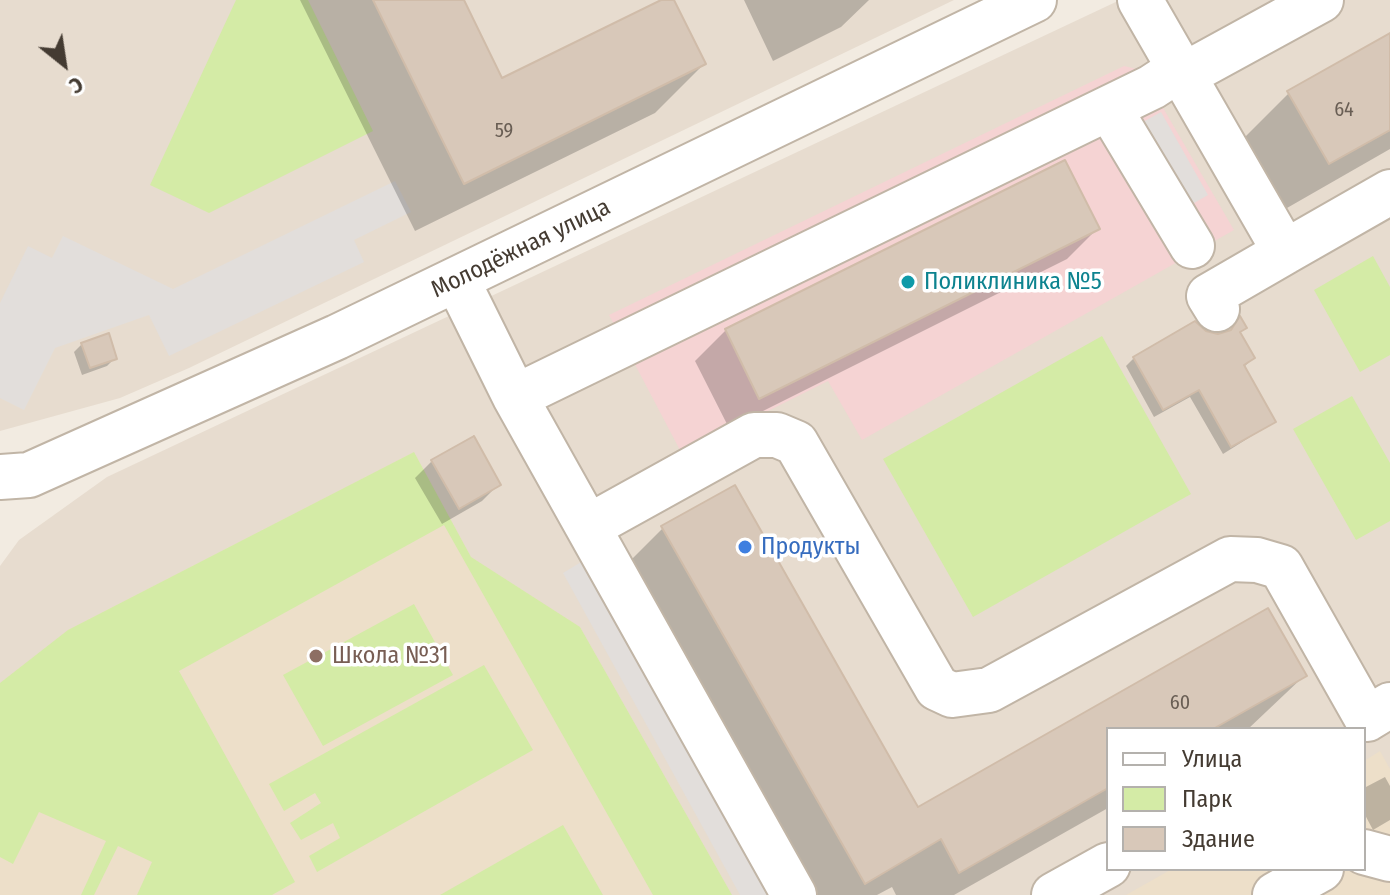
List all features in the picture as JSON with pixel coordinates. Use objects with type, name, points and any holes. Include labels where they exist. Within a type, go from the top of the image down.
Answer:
[{"type":"street","name":"Молодёжная улица","points":[[10,486],[457,280],[991,9],[1034,0]]},
{"type":"street","points":[[1140,0],[1285,252]]},
{"type":"street","points":[[515,397],[1109,108],[1321,0]]},
{"type":"street","points":[[1109,108],[1192,246]]},
{"type":"street","points":[[1217,309],[1209,296],[1390,192]]},
{"type":"street","points":[[457,280],[515,397],[794,895]]},
{"type":"street","points":[[588,527],[754,435],[777,435],[796,443],[937,688],[952,695],[989,690],[1230,559],[1257,560],[1281,567],[1368,718]]},
{"type":"street","points":[[1366,853],[1390,859]]},
{"type":"street","points":[[1054,895],[1106,866]]},
{"type":"street","points":[[1275,895],[1317,871]]},
{"type":"shaded area","points":[[0,0],[954,0],[189,368],[120,398],[0,431]]},
{"type":"shaded area","points":[[1120,0],[1390,0],[1390,895],[0,895],[0,566],[19,540],[107,477]]},
{"type":"shaded area","points":[[1124,66],[1141,70],[1234,230],[862,440],[828,381],[682,454],[609,315]]},
{"type":"shaded area","points":[[1161,112],[1208,195],[1182,210],[1134,127]]},
{"type":"shaded area","points":[[395,181],[411,212],[354,240],[364,262],[169,356],[149,315],[55,348],[24,410],[0,398],[0,303],[28,246],[52,258],[63,236],[173,289]]},
{"type":"shaded area","name":"Школа №31","points":[[414,452],[471,557],[580,627],[732,895],[0,895],[0,683],[68,630]]},
{"type":"shaded area","points":[[601,550],[794,895],[740,895],[563,573]]},
{"type":"shaded area","points":[[1380,751],[1390,769],[1390,895],[1126,895],[1168,871],[1366,871],[1366,760]]},
{"type":"green space","points":[[236,0],[308,0],[373,131],[209,213],[150,185]]},
{"type":"green space","points":[[1373,256],[1390,287],[1390,355],[1360,372],[1314,290]]},
{"type":"green space","points":[[1102,336],[1191,494],[973,617],[883,459]]},
{"type":"green space","points":[[1352,396],[1390,463],[1390,521],[1356,540],[1293,429]]},
{"type":"green space","points":[[414,452],[471,557],[580,627],[732,895],[653,895],[444,525],[179,671],[295,882],[272,895],[137,895],[152,862],[118,846],[94,895],[81,895],[106,841],[39,812],[13,864],[0,857],[0,683],[68,630]]},
{"type":"green space","points":[[414,604],[453,675],[323,746],[283,675]]},
{"type":"green space","points":[[484,665],[533,750],[317,872],[309,856],[340,838],[333,823],[301,840],[290,823],[321,803],[315,793],[284,811],[269,784]]},
{"type":"green space","points":[[563,825],[603,895],[440,895]]},
{"type":"building","points":[[373,0],[464,0],[502,78],[661,0],[674,0],[706,64],[464,184]]},
{"type":"building","points":[[1390,33],[1390,130],[1329,164],[1287,91]]},
{"type":"building","name":"Поликлиника №5","points":[[1065,160],[1100,229],[759,399],[725,329]]},
{"type":"building","points":[[1240,316],[1247,328],[1240,332],[1255,358],[1244,365],[1276,422],[1231,447],[1199,390],[1163,410],[1133,357],[1195,321],[1206,331],[1218,334],[1231,330]]},
{"type":"building","points":[[109,333],[117,359],[90,368],[81,343]]},
{"type":"building","points":[[474,436],[501,485],[459,509],[431,460]]},
{"type":"building","points":[[735,485],[918,807],[1268,608],[1307,676],[1217,727],[1106,727],[1106,789],[959,873],[941,839],[865,884],[661,526]]},
{"type":"place","name":"Поликлиника №5","points":[[908,282]]},
{"type":"place","name":"Продукты","points":[[745,547]]},
{"type":"place","name":"Школа №31","points":[[316,656]]}]
